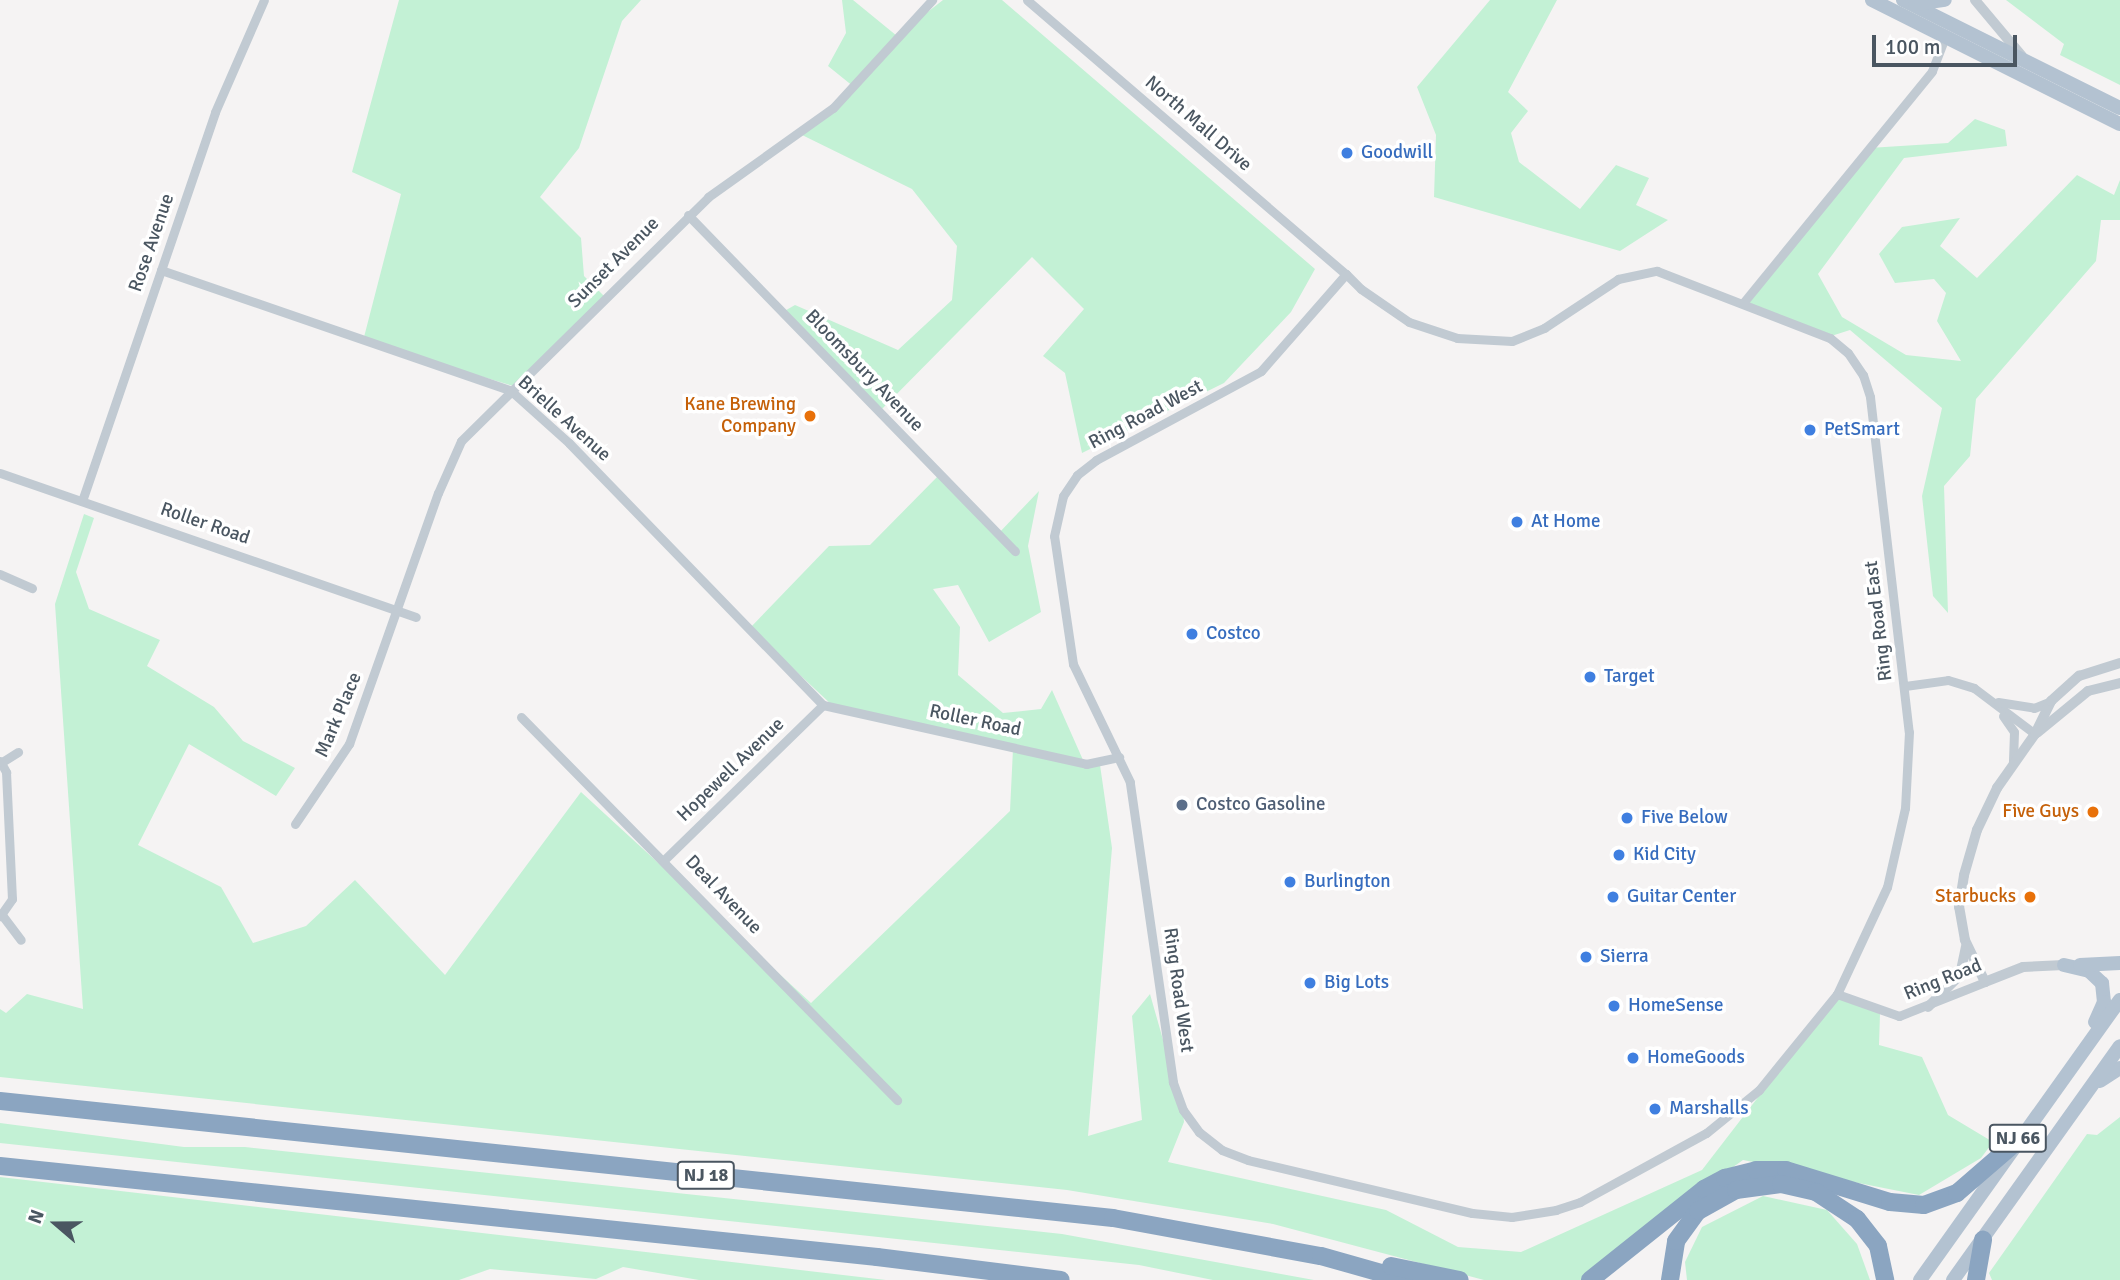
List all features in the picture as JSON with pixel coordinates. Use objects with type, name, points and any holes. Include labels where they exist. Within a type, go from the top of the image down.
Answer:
[{"type":"highway","name":"NJ 18","points":[[0,1101],[1020,1206],[1173,1226],[1321,1256],[1406,1280]]},
{"type":"highway","points":[[1590,1280],[1704,1189],[1725,1178],[1756,1170],[1786,1170],[1890,1202],[1924,1205],[1957,1193],[2015,1143]]},
{"type":"highway","points":[[0,1166],[877,1257],[1061,1280]]},
{"type":"highway","points":[[1670,1280],[1676,1241],[1698,1211],[1736,1189],[1781,1184],[1816,1192],[1857,1219],[1878,1247],[1885,1280]]},
{"type":"highway","points":[[1976,1280],[1983,1240]]},
{"type":"highway","points":[[1321,1256],[1352,1257],[1460,1280]]},
{"type":"main road","points":[[1872,0],[2029,63],[2120,108]]},
{"type":"main road","points":[[1907,2],[1945,0]]},
{"type":"main road","points":[[1907,2],[1948,30],[2120,124]]},
{"type":"main road","points":[[2064,965],[2120,963]]},
{"type":"main road","points":[[2064,965],[2095,973],[2105,995],[2102,1009],[2070,1065]]},
{"type":"main road","name":"NJ 66","points":[[1920,1280],[2070,1065],[2120,999]]},
{"type":"main road","name":"NJ 66","points":[[1953,1280],[2120,1046]]},
{"type":"main road","points":[[2096,1083],[2120,1068]]},
{"type":"street","name":"Rose Avenue","points":[[82,501],[215,112],[264,0]]},
{"type":"street","name":"Sunset Avenue","points":[[397,610],[454,452],[510,390],[688,215],[742,170],[833,108],[932,0]]},
{"type":"street","name":"North Mall Drive","points":[[1027,0],[1346,274]]},
{"type":"street","points":[[1975,0],[2029,63]]},
{"type":"street","points":[[1743,303],[1933,71],[1948,30]]},
{"type":"street","name":"Bloomsbury Avenue","points":[[688,215],[1015,551]]},
{"type":"street","name":"Brielle Avenue","points":[[161,270],[510,390],[569,443],[823,705]]},
{"type":"street","name":"Ring Road East","points":[[1346,274],[1382,306],[1409,322],[1457,338],[1492,342],[1532,335],[1635,272],[1671,275],[1830,338],[1848,353],[1863,375],[1870,397],[1905,686],[1909,765],[1898,848],[1874,923],[1837,995]]},
{"type":"street","name":"Ring Road West","points":[[1346,274],[1261,371],[1096,460],[1077,475],[1063,496],[1054,536],[1073,664],[1130,782],[1173,1082],[1183,1110],[1199,1132],[1222,1150],[1248,1160],[1472,1213],[1512,1217],[1566,1207],[1718,1125],[1782,1065],[1837,995]]},
{"type":"street","name":"Roller Road","points":[[0,472],[416,617]]},
{"type":"street","points":[[0,574],[32,588]]},
{"type":"street","name":"Mark Place","points":[[295,824],[349,744],[397,610]]},
{"type":"street","points":[[1993,700],[2034,708],[2051,701],[2079,676],[2120,663]]},
{"type":"street","points":[[1905,686],[1948,680],[1974,688],[2035,734]]},
{"type":"street","points":[[2035,734],[2088,691],[2120,682]]},
{"type":"street","points":[[1993,700],[2014,732],[2013,762]]},
{"type":"street","points":[[1985,982],[1965,940],[1959,906],[1964,874],[1977,830],[2013,762],[2035,734],[2051,701]]},
{"type":"street","name":"Roller Road","points":[[823,705],[1086,764],[1119,757]]},
{"type":"street","name":"Hopewell Avenue","points":[[664,860],[823,705]]},
{"type":"street","name":"Deal Avenue","points":[[521,717],[897,1100]]},
{"type":"street","points":[[18,752],[1,761],[6,772],[12,899],[1,916],[21,940]]},
{"type":"street","points":[[1928,1007],[1960,975],[1965,940]]},
{"type":"street","name":"Ring Road","points":[[1837,995],[1885,1015],[1911,1014],[2023,967],[2064,965]]},
{"type":"green space","points":[[399,0],[641,0],[622,21],[579,148],[540,197],[581,238],[584,276],[604,296],[513,386],[363,341],[401,194],[352,172]]},
{"type":"green space","points":[[842,0],[853,0],[897,36],[943,0],[1002,0],[1315,269],[1291,312],[1224,383],[1082,453],[1065,373],[1043,356],[1084,309],[1032,257],[879,412],[781,313],[795,305],[898,350],[952,300],[957,246],[912,189],[800,134],[854,87],[828,66],[846,33]]},
{"type":"green space","points":[[1490,0],[1557,0],[1508,92],[1528,111],[1511,133],[1519,162],[1580,209],[1616,165],[1649,178],[1636,205],[1668,220],[1620,251],[1434,197],[1436,135],[1417,87]]},
{"type":"green space","points":[[2006,0],[2120,0],[2120,85],[2060,55],[2064,44]]},
{"type":"green space","points":[[1975,119],[2005,130],[2007,146],[1904,158],[1818,274],[1842,317],[1906,355],[1961,361],[1937,321],[1946,293],[1934,279],[1895,283],[1879,254],[1902,227],[1960,218],[1940,246],[1977,278],[2077,175],[2114,195],[2120,180],[2120,220],[2101,220],[2096,261],[1976,399],[1970,456],[1944,486],[1948,613],[1933,596],[1922,496],[1942,408],[1850,330],[1825,338],[1740,304],[1869,148],[1948,143]]},
{"type":"green space","points":[[940,474],[997,535],[1039,491],[1028,546],[1041,612],[989,642],[958,585],[933,589],[960,627],[958,675],[1003,713],[1041,709],[1052,690],[1083,760],[1100,765],[1112,848],[1088,1136],[1142,1120],[1132,1016],[1150,994],[1183,1110],[1184,1122],[1168,1162],[1386,1210],[1458,1247],[1521,1252],[1702,1170],[1839,992],[1880,1014],[1879,1045],[1922,1057],[1948,1115],[1993,1142],[1981,1158],[1919,1195],[1743,1160],[1590,1269],[1593,1280],[1484,1280],[1273,1224],[1067,1190],[0,1077],[0,1009],[6,1013],[27,994],[83,1009],[55,604],[84,514],[94,518],[76,572],[89,609],[160,640],[147,666],[214,707],[243,741],[295,768],[276,796],[189,744],[138,845],[221,887],[253,943],[306,926],[355,880],[445,975],[581,792],[811,1003],[1010,811],[1013,749],[833,706],[750,628],[829,546],[870,545]]},
{"type":"green space","points":[[2120,1117],[2120,1280],[1992,1280],[1989,1273],[2087,1134],[2097,1135]]},
{"type":"green space","points":[[0,1123],[184,1147],[245,1147],[1062,1234],[1314,1280],[1213,1280],[1139,1265],[0,1143]]},
{"type":"green space","points":[[0,1177],[886,1280],[699,1280],[623,1267],[596,1279],[490,1269],[459,1280],[0,1280]]},
{"type":"green space","points":[[1763,1196],[1827,1210],[1857,1244],[1870,1280],[1687,1280],[1685,1262],[1702,1227]]},
{"type":"place","name":"Goodwill","points":[[1347,153]]},
{"type":"place","name":"Kane Brewing Company","points":[[810,416]]},
{"type":"place","name":"PetSmart","points":[[1810,430]]},
{"type":"place","name":"At Home","points":[[1517,522]]},
{"type":"place","name":"Costco","points":[[1192,634]]},
{"type":"place","name":"Target","points":[[1590,677]]},
{"type":"place","name":"Costco Gasoline","points":[[1182,805]]},
{"type":"place","name":"Five Guys","points":[[2093,812]]},
{"type":"place","name":"Five Below","points":[[1627,818]]},
{"type":"place","name":"Kid City","points":[[1619,855]]},
{"type":"place","name":"Burlington","points":[[1290,882]]},
{"type":"place","name":"Guitar Center","points":[[1613,897]]},
{"type":"place","name":"Starbucks","points":[[2030,897]]},
{"type":"place","name":"Sierra","points":[[1586,957]]},
{"type":"place","name":"Big Lots","points":[[1310,983]]},
{"type":"place","name":"HomeSense","points":[[1614,1006]]},
{"type":"place","name":"HomeGoods","points":[[1633,1058]]},
{"type":"place","name":"Marshalls","points":[[1655,1109]]}]
